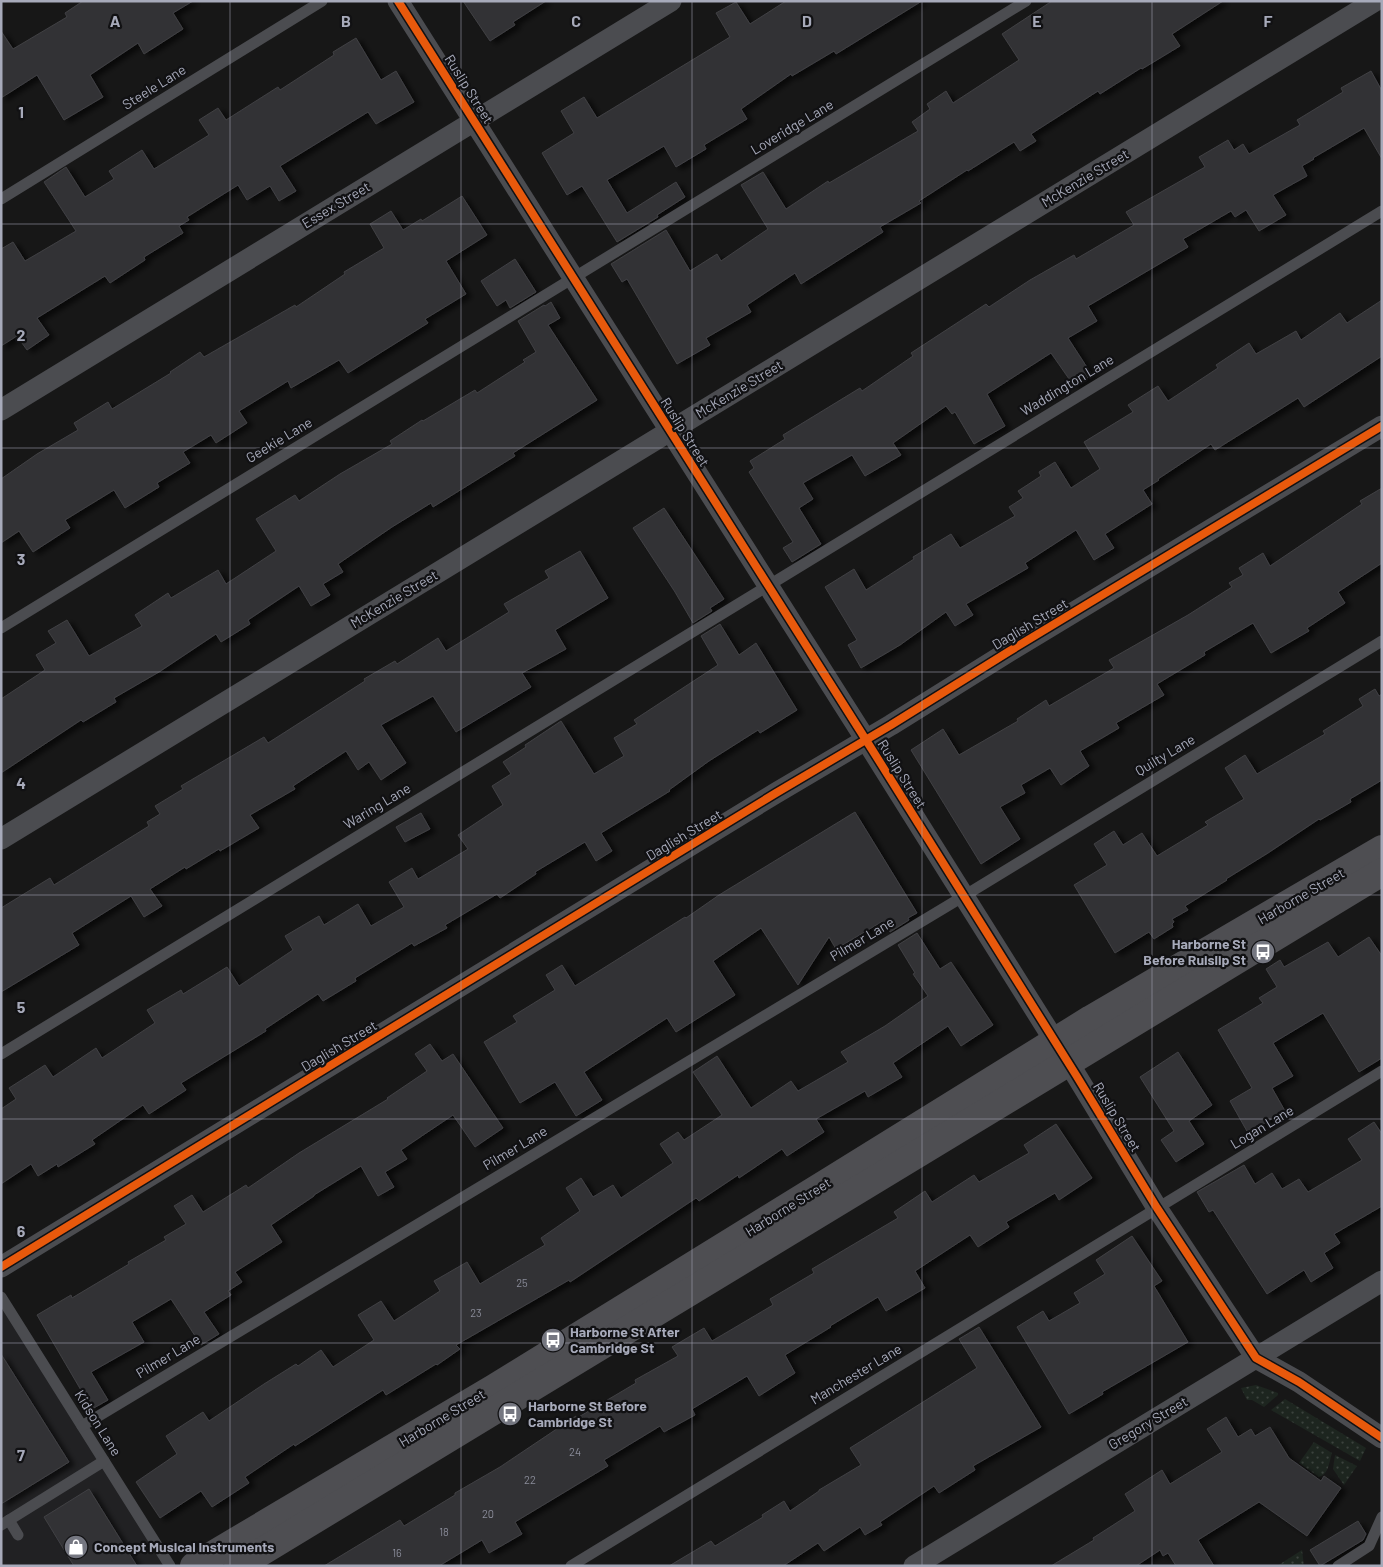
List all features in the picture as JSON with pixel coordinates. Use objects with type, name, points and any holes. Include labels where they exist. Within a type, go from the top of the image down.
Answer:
[{"type":"main road","name":"Harborne Street","points":[[238,1566],[1382,849]]},
{"type":"main road","name":"Harborne Street","points":[[194,1566],[1062,1051],[1382,872]]},
{"type":"street","name":"Ruslip Street","points":[[398,1],[1062,1051],[1157,1208],[1256,1358],[1299,1382],[1382,1438]]},
{"type":"street","name":"Essex Street","points":[[1,410],[671,1]]},
{"type":"street","name":"McKenzie Street","points":[[1,839],[1375,1]]},
{"type":"street","name":"Daglish Street","points":[[1,1267],[768,798],[1382,426]]},
{"type":"street","name":"Gregory Street","points":[[914,1566],[1382,1281]]},
{"type":"lane","name":"Steele Lane","points":[[1,199],[322,1]]},
{"type":"lane","name":"Loveridge Lane","points":[[573,278],[1026,1]]},
{"type":"lane","name":"Waddington Lane","points":[[768,585],[1382,211]]},
{"type":"lane","name":"Geekie Lane","points":[[1,628],[573,278]]},
{"type":"lane","name":"Waring Lane","points":[[1,1054],[768,585]]},
{"type":"lane","name":"Quilty Lane","points":[[964,896],[1382,641]]},
{"type":"lane","name":"Pilmer Lane","points":[[82,1426],[964,896]]},
{"type":"lane","name":"Logan Lane","points":[[1157,1208],[1382,1071]]},
{"type":"lane","name":"Manchester Lane","points":[[571,1566],[1157,1208]]},
{"type":"lane","name":"Kidson Lane","points":[[1,1297],[170,1566]]},
{"type":"lane","points":[[18,1535],[5,1523],[104,1460]]},
{"type":"lane","points":[[1338,1566],[1369,1546],[1382,1517]]},
{"type":"shaded area","points":[[1,1297],[170,1566],[1,1566]]},
{"type":"shaded area","points":[[1256,1385],[1278,1393],[1278,1395],[1264,1407],[1252,1400],[1247,1400],[1241,1388]]},
{"type":"shaded area","points":[[1285,1399],[1366,1448],[1360,1461],[1271,1410]]},
{"type":"shaded area","points":[[1314,1442],[1332,1453],[1327,1470],[1319,1477],[1299,1463]]},
{"type":"shaded area","points":[[1335,1455],[1357,1466],[1344,1485],[1333,1469]]},
{"type":"shaded area","points":[[1302,1550],[1304,1566],[1277,1566]]},
{"type":"building","points":[[83,1],[193,1],[173,13],[183,29],[144,54],[138,43],[90,75],[103,97],[64,120],[37,75],[1,98],[1,31],[13,49],[67,17],[65,13]]},
{"type":"building","points":[[463,1],[546,1],[513,22],[515,25],[490,41]]},
{"type":"building","points":[[786,1],[922,1],[836,54],[834,51],[792,76],[791,74],[741,109],[747,119],[704,145],[706,149],[676,167],[664,146],[607,180],[627,213],[676,182],[685,197],[657,215],[658,217],[617,242],[582,186],[567,195],[542,153],[574,133],[561,111],[584,97],[597,118],[730,37],[716,13],[736,2],[750,24]]},
{"type":"building","points":[[1052,1],[1223,1],[1172,34],[1180,46],[1100,94],[1098,91],[1031,134],[1036,141],[1020,151],[1014,142],[967,170],[919,201],[921,203],[880,227],[883,232],[801,284],[795,273],[747,305],[751,312],[706,338],[710,345],[677,364],[627,279],[622,282],[611,264],[666,230],[690,271],[717,254],[721,261],[768,229],[741,185],[763,172],[786,209],[828,181],[829,183],[918,131],[912,122],[930,109],[927,104],[946,91],[953,103],[1019,60],[1002,34]]},
{"type":"building","points":[[356,38],[381,80],[396,71],[414,102],[376,124],[368,112],[280,166],[296,191],[279,201],[270,186],[247,200],[238,185],[187,217],[189,220],[179,226],[183,233],[144,257],[145,260],[110,283],[105,276],[37,318],[49,335],[27,350],[17,336],[1,346],[1,249],[13,242],[25,261],[76,231],[44,182],[66,167],[85,197],[114,179],[109,171],[142,150],[154,169],[209,135],[199,120],[218,108],[226,120],[278,87],[280,90],[334,55],[333,52]]},
{"type":"building","points":[[1371,71],[1382,91],[1382,159],[1364,128],[1302,166],[1307,176],[1273,195],[1286,215],[1259,231],[1246,210],[1235,217],[1231,211],[1183,239],[1188,247],[1088,306],[1097,321],[1068,338],[1092,375],[1074,386],[1051,353],[987,394],[1005,426],[974,444],[955,412],[952,414],[946,406],[893,443],[901,455],[865,476],[852,455],[803,483],[813,499],[799,508],[821,544],[792,562],[783,548],[793,542],[749,472],[754,468],[750,461],[785,439],[783,435],[860,388],[862,391],[913,356],[911,353],[986,304],[989,307],[1030,280],[1074,255],[1076,259],[1134,225],[1126,212],[1205,167],[1199,157],[1228,140],[1234,150],[1243,144],[1249,154],[1300,125],[1297,120],[1343,92],[1341,88]]},
{"type":"building","points":[[462,196],[487,235],[446,261],[466,294],[425,319],[428,323],[348,373],[339,360],[291,388],[288,381],[239,411],[247,423],[216,443],[211,435],[183,452],[190,463],[157,483],[159,487],[125,508],[114,490],[65,520],[70,528],[33,552],[19,531],[1,543],[1,479],[37,454],[78,430],[74,423],[108,402],[112,409],[171,373],[200,352],[204,357],[295,305],[296,307],[345,274],[344,272],[384,248],[370,224],[391,211],[403,230],[421,219],[422,221]]},
{"type":"building","points":[[515,259],[536,292],[510,308],[506,300],[497,306],[481,281]]},
{"type":"building","points":[[1382,300],[1382,356],[1304,407],[1298,398],[1215,450],[1211,444],[1158,479],[1143,490],[1152,504],[1105,534],[1114,548],[1094,560],[1076,530],[1025,563],[1028,568],[966,604],[973,615],[955,626],[946,612],[900,645],[861,668],[848,645],[857,640],[825,587],[854,569],[866,590],[914,559],[913,557],[951,534],[960,548],[1015,516],[1009,507],[1023,498],[1018,491],[1041,476],[1039,472],[1055,462],[1071,488],[1100,469],[1084,442],[1133,412],[1128,405],[1158,386],[1168,401],[1218,368],[1216,365],[1249,343],[1256,354],[1296,331],[1301,340],[1340,313],[1347,323]]},
{"type":"building","points":[[551,302],[560,318],[548,325],[597,400],[513,453],[515,456],[433,507],[431,503],[338,564],[343,572],[323,584],[330,595],[311,606],[299,586],[248,620],[250,624],[221,642],[216,634],[159,672],[114,698],[116,702],[83,722],[81,720],[1,773],[1,699],[45,670],[36,655],[56,643],[48,631],[67,620],[89,656],[142,626],[135,615],[168,593],[171,598],[218,570],[226,584],[276,551],[256,519],[295,495],[299,501],[340,474],[392,444],[390,441],[422,420],[475,390],[477,393],[525,362],[523,360],[536,352],[518,321]]},
{"type":"building","points":[[1382,488],[1382,563],[1338,592],[1345,603],[1307,628],[1309,631],[1271,653],[1253,623],[1204,652],[1205,655],[1157,684],[1164,695],[1116,723],[1119,728],[1080,751],[1089,766],[1061,785],[1050,768],[1021,785],[1025,793],[1000,807],[1020,839],[981,864],[911,750],[943,729],[959,755],[1018,721],[1017,719],[1046,700],[1049,706],[1114,668],[1109,660],[1188,615],[1232,587],[1229,583],[1243,575],[1239,568],[1263,553],[1270,566],[1362,504],[1360,501]]},
{"type":"building","points":[[664,508],[724,599],[710,608],[712,611],[693,623],[633,528]]},
{"type":"building","points":[[580,551],[608,598],[555,630],[566,649],[522,673],[531,687],[456,732],[433,696],[381,725],[406,763],[381,780],[369,762],[358,770],[346,751],[293,786],[295,789],[250,815],[259,828],[186,869],[185,867],[150,889],[162,906],[144,917],[131,896],[72,933],[79,945],[1,992],[1,908],[50,878],[54,885],[149,826],[147,822],[160,814],[155,806],[183,789],[181,786],[264,737],[268,743],[365,681],[364,679],[395,661],[397,664],[438,638],[446,651],[509,612],[504,604],[549,578],[545,571]]},
{"type":"building","points":[[720,624],[739,655],[756,643],[797,710],[760,733],[758,730],[709,761],[670,791],[601,833],[612,851],[596,861],[585,842],[535,872],[536,874],[500,898],[497,894],[445,925],[447,928],[414,946],[412,943],[355,978],[356,981],[323,1001],[318,994],[265,1029],[266,1031],[181,1083],[186,1090],[149,1114],[143,1105],[92,1140],[95,1144],[58,1167],[57,1164],[38,1176],[31,1164],[1,1184],[1,1109],[16,1099],[9,1088],[45,1065],[53,1077],[96,1048],[102,1058],[155,1023],[147,1010],[181,990],[183,994],[227,967],[239,986],[293,950],[285,936],[319,916],[324,925],[358,904],[371,926],[404,907],[389,882],[412,868],[418,879],[468,849],[458,835],[503,805],[492,786],[511,774],[503,762],[561,721],[594,774],[624,756],[614,738],[637,724],[634,720],[718,665],[701,636]]},
{"type":"building","points":[[1375,689],[1379,696],[1382,694],[1382,780],[1350,799],[1351,802],[1319,819],[1185,906],[1188,910],[1172,919],[1174,922],[1172,924],[1173,927],[1154,939],[1149,932],[1115,953],[1074,885],[1107,865],[1094,844],[1114,831],[1123,845],[1142,833],[1157,856],[1208,825],[1205,822],[1244,799],[1225,768],[1245,755],[1257,774],[1325,734],[1323,731],[1363,706],[1359,699]]},
{"type":"building","points":[[855,812],[917,913],[908,918],[909,920],[890,932],[883,921],[836,949],[829,937],[798,985],[761,928],[713,961],[735,995],[676,1032],[667,1018],[584,1072],[602,1100],[576,1116],[555,1082],[520,1103],[484,1042],[517,1022],[513,1016],[555,990],[546,975],[562,965],[575,986]]},
{"type":"building","points":[[421,813],[430,829],[405,842],[396,827]]},
{"type":"building","points":[[917,933],[940,969],[951,962],[993,1025],[961,1046],[948,1026],[893,1063],[902,1077],[868,1097],[865,1091],[816,1119],[824,1132],[787,1156],[782,1149],[739,1178],[738,1175],[699,1201],[696,1198],[570,1282],[569,1280],[456,1345],[460,1349],[437,1365],[386,1395],[383,1390],[295,1446],[294,1444],[245,1477],[249,1483],[212,1507],[201,1491],[160,1518],[136,1482],[177,1454],[166,1436],[203,1412],[209,1421],[264,1384],[296,1364],[298,1366],[321,1350],[333,1367],[374,1340],[358,1315],[381,1301],[394,1321],[440,1291],[434,1281],[467,1262],[480,1284],[545,1245],[541,1238],[580,1211],[566,1188],[581,1178],[593,1197],[613,1185],[621,1198],[673,1163],[660,1144],[678,1132],[684,1140],[722,1115],[693,1072],[717,1056],[751,1108],[791,1081],[798,1091],[848,1062],[841,1052],[885,1026],[928,996],[913,974],[915,973],[898,945]]},
{"type":"building","points":[[1369,937],[1382,956],[1382,1058],[1359,1072],[1323,1013],[1273,1043],[1293,1076],[1272,1088],[1285,1111],[1248,1133],[1230,1101],[1252,1088],[1218,1030],[1263,1003],[1259,998],[1277,987],[1266,969],[1280,960],[1284,967],[1328,942],[1338,957]]},
{"type":"building","points":[[430,1044],[442,1061],[453,1054],[503,1128],[475,1147],[453,1115],[401,1150],[407,1159],[385,1172],[394,1187],[378,1196],[361,1166],[314,1195],[271,1225],[282,1242],[235,1272],[242,1282],[228,1291],[231,1295],[204,1312],[219,1334],[201,1345],[171,1299],[132,1322],[144,1342],[91,1372],[108,1400],[92,1409],[37,1315],[71,1295],[72,1298],[166,1240],[164,1237],[186,1224],[174,1206],[192,1195],[203,1212],[246,1185],[248,1188],[299,1153],[388,1099],[427,1071],[415,1054]]},
{"type":"building","points":[[1178,1052],[1212,1105],[1189,1121],[1204,1144],[1176,1162],[1161,1140],[1174,1131],[1140,1077]]},
{"type":"building","points":[[1374,1122],[1382,1134],[1382,1206],[1334,1234],[1340,1243],[1324,1253],[1333,1268],[1311,1282],[1304,1270],[1267,1294],[1213,1210],[1209,1212],[1197,1192],[1244,1165],[1255,1184],[1272,1173],[1282,1189],[1299,1179],[1308,1192],[1362,1160],[1348,1139]]},
{"type":"building","points":[[1056,1124],[1092,1178],[1059,1200],[1055,1193],[1006,1222],[1009,1227],[978,1247],[970,1235],[915,1271],[925,1288],[886,1311],[878,1297],[785,1355],[795,1373],[759,1396],[747,1376],[692,1409],[695,1415],[664,1432],[660,1426],[604,1460],[608,1466],[515,1522],[522,1534],[489,1553],[482,1540],[439,1566],[324,1566],[400,1520],[404,1526],[500,1467],[576,1416],[577,1418],[636,1383],[635,1380],[678,1356],[672,1347],[704,1328],[712,1341],[773,1305],[770,1299],[814,1273],[812,1269],[898,1218],[894,1212],[925,1191],[932,1202],[974,1175],[979,1182],[1029,1153],[1024,1145]]},
{"type":"building","points":[[1132,1236],[1162,1281],[1154,1286],[1188,1342],[1102,1392],[1103,1394],[1069,1414],[1017,1327],[1043,1311],[1049,1321],[1080,1303],[1074,1293],[1105,1274],[1096,1260]]},
{"type":"building","points":[[979,1327],[1041,1427],[973,1466],[975,1470],[939,1493],[934,1486],[880,1522],[882,1525],[865,1535],[860,1527],[824,1551],[818,1543],[783,1566],[669,1566],[711,1541],[715,1546],[763,1517],[762,1515],[784,1501],[790,1511],[819,1490],[861,1465],[850,1448],[977,1368],[959,1339]]},
{"type":"building","points":[[1,1354],[69,1462],[1,1504]]},
{"type":"building","points":[[1226,1417],[1238,1437],[1251,1429],[1255,1436],[1270,1427],[1289,1458],[1321,1481],[1324,1476],[1341,1488],[1307,1536],[1259,1502],[1198,1540],[1214,1566],[1176,1566],[1168,1553],[1163,1556],[1160,1550],[1136,1566],[1051,1566],[1094,1540],[1093,1538],[1135,1511],[1125,1494],[1162,1470],[1170,1484],[1222,1452],[1207,1429]]},
{"type":"building","points":[[89,1489],[137,1566],[74,1566],[44,1517]]},
{"type":"building","points":[[1358,1521],[1366,1534],[1363,1540],[1320,1566],[1310,1550]]},
{"type":"cycle path","points":[[398,1],[866,740],[1157,1208],[1256,1358],[1299,1382],[1382,1438]]},
{"type":"cycle path","points":[[1,1267],[776,793],[1382,426]]},
{"type":"place","name":"Harborne St Before Ruislip St","points":[[1263,952]]},
{"type":"place","name":"Harborne St After Cambridge St","points":[[553,1340]]},
{"type":"place","name":"Harborne St Before Cambridge St","points":[[510,1414]]},
{"type":"place","name":"Concept Musical Instruments","points":[[76,1547]]}]
